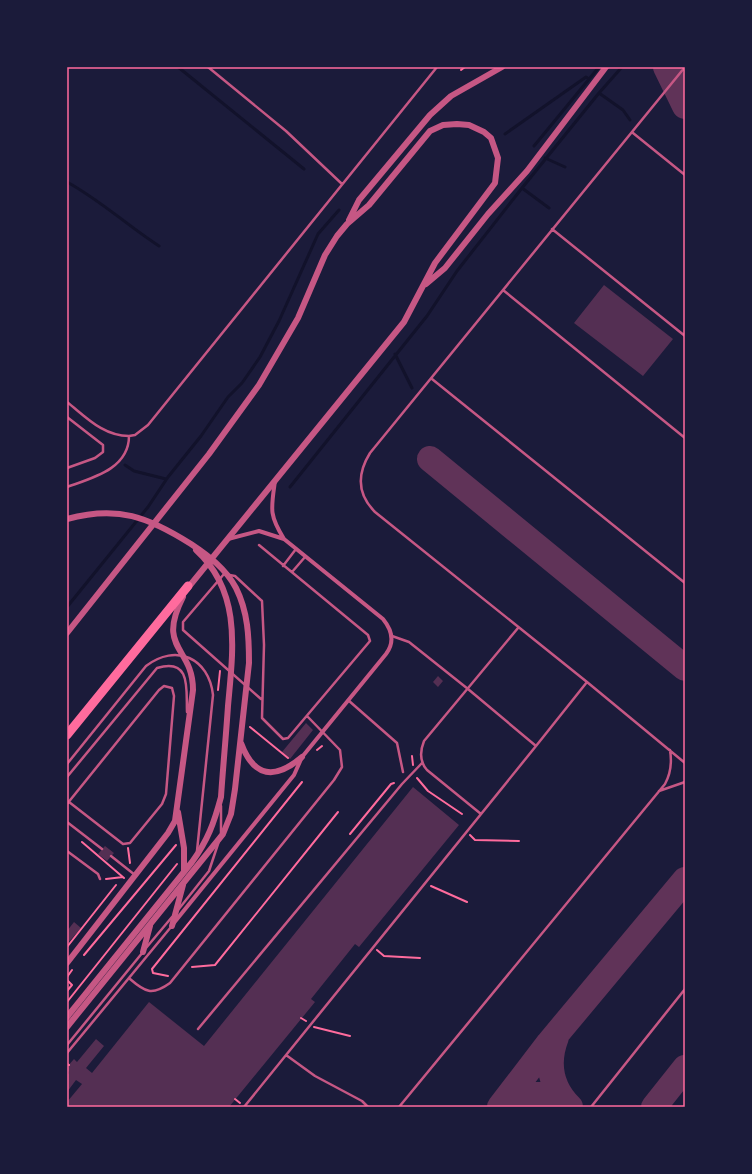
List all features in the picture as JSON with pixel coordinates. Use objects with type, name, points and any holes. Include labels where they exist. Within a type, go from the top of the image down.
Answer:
[{"type":"highway","points":[[67,735],[188,586]]},
{"type":"street","points":[[67,633],[209,454],[262,380],[298,318],[325,255],[347,224],[358,200],[430,115],[452,96],[502,67]]},
{"type":"street","points":[[424,287],[444,268],[526,170],[606,67]]},
{"type":"street","points":[[67,963],[168,833],[175,821],[193,690],[193,679],[186,661],[178,650],[172,626],[176,611],[188,586],[404,322],[424,287],[435,263],[495,183],[498,158],[491,138],[484,132],[469,125],[443,125],[430,132],[370,205],[347,224]]},
{"type":"street","points":[[240,742],[248,759],[260,769],[275,773],[290,768],[302,757],[389,650],[392,636],[383,619],[284,539],[274,522],[272,515],[271,506],[275,479]]},
{"type":"street","points":[[67,519],[85,515],[112,513],[138,517],[155,523],[186,541],[208,556],[228,576],[236,588],[244,607],[249,632],[249,656],[231,814],[222,834],[67,1027]]},
{"type":"street","points":[[226,540],[259,531],[284,539]]},
{"type":"street","points":[[67,1017],[192,862],[210,834],[221,797],[233,651],[231,616],[226,598],[210,567],[186,541]]},
{"type":"street","points":[[172,926],[294,775],[302,757]]},
{"type":"street","points":[[172,926],[184,882],[184,848],[178,806]]},
{"type":"street","points":[[143,952],[154,909]]},
{"type":"lane","points":[[208,67],[286,131],[342,184]]},
{"type":"lane","points":[[67,402],[100,428],[115,436],[135,435],[148,425],[437,67]]},
{"type":"lane","points":[[685,67],[633,133],[552,229],[365,461],[360,481],[362,495],[375,512],[587,682],[685,764]]},
{"type":"lane","points":[[633,133],[685,175]]},
{"type":"lane","points":[[552,229],[685,336]]},
{"type":"lane","points":[[503,290],[685,438]]},
{"type":"lane","points":[[432,379],[685,583]]},
{"type":"lane","points":[[67,417],[103,446],[103,452],[95,458],[67,468]]},
{"type":"lane","points":[[67,487],[106,473],[122,457],[127,448],[129,436]]},
{"type":"lane","points":[[259,545],[368,634],[370,638],[369,643],[307,716],[288,738],[283,739],[264,722],[261,699],[264,645],[262,601],[234,576],[224,574],[183,622],[183,630],[261,699]]},
{"type":"lane","points":[[283,566],[296,549]]},
{"type":"lane","points":[[292,572],[305,557]]},
{"type":"lane","points":[[481,814],[427,770],[422,762],[421,751],[424,741],[518,628]]},
{"type":"lane","points":[[392,636],[409,642],[468,688],[536,746]]},
{"type":"lane","points":[[67,764],[146,666],[158,658],[169,655],[180,655],[196,662],[210,678],[212,695],[196,856]]},
{"type":"lane","points":[[67,777],[158,668],[172,666],[180,670],[185,677],[188,688],[188,722]]},
{"type":"lane","points":[[244,1107],[587,682]]},
{"type":"lane","points":[[164,686],[172,688],[174,696],[166,794],[162,804],[130,843],[123,844],[68,803],[159,690],[164,686]]},
{"type":"lane","points":[[348,700],[397,743],[403,772]]},
{"type":"lane","points":[[130,979],[144,989],[154,991],[163,988],[172,980],[334,780],[342,767],[342,756],[336,744],[307,716]]},
{"type":"lane","points":[[399,1107],[658,792],[669,776],[672,760],[670,750]]},
{"type":"lane","points":[[198,1030],[402,784],[422,762]]},
{"type":"lane","points":[[658,792],[685,782]]},
{"type":"lane","points":[[67,1045],[209,871],[216,854],[221,832],[221,797]]},
{"type":"lane","points":[[67,822],[102,849]]},
{"type":"lane","points":[[67,851],[98,874],[100,880]]},
{"type":"lane","points":[[111,856],[135,875]]},
{"type":"lane","points":[[67,1053],[130,979],[172,926]]},
{"type":"lane","points":[[591,1107],[685,990]]},
{"type":"lane","points":[[286,1054],[315,1076],[362,1101],[368,1107]]},
{"type":"path","points":[[461,70],[465,67]]},
{"type":"path","points":[[411,766],[412,756]]},
{"type":"path","points":[[417,778],[428,791],[462,814]]},
{"type":"path","points":[[350,834],[391,784],[398,780]]},
{"type":"path","points":[[172,980],[166,974],[153,974],[152,969],[302,782]]},
{"type":"path","points":[[191,967],[194,965],[210,967],[215,965],[338,812]]},
{"type":"path","points":[[464,830],[475,840],[520,841]]},
{"type":"path","points":[[78,839],[123,877]]},
{"type":"path","points":[[82,958],[176,845],[177,839]]},
{"type":"path","points":[[67,1002],[179,861]]},
{"type":"path","points":[[67,946],[130,870]]},
{"type":"path","points":[[100,880],[123,877]]},
{"type":"path","points":[[428,885],[467,902]]},
{"type":"path","points":[[135,887],[138,890]]},
{"type":"path","points":[[374,948],[384,956],[420,958]]},
{"type":"path","points":[[67,977],[72,970]]},
{"type":"path","points":[[67,980],[72,985],[67,991]]},
{"type":"path","points":[[301,1018],[316,1028],[350,1036]]},
{"type":"building","points":[[604,285],[673,339],[643,376],[574,323]]},
{"type":"building","points":[[438,676],[443,681],[438,687],[433,682]]},
{"type":"building","points":[[306,723],[313,730],[290,759],[282,752]]},
{"type":"building","points":[[413,787],[459,825],[359,947],[355,944],[311,999],[315,1002],[229,1107],[67,1107],[67,1102],[82,1084],[76,1080],[67,1092],[67,1076],[69,1073],[67,1067],[74,1059],[77,1062],[96,1039],[104,1046],[86,1068],[92,1073],[149,1002],[204,1046]]},
{"type":"building","points":[[105,846],[114,853],[107,861],[98,854]]},
{"type":"building","points":[[74,922],[81,928],[67,944],[67,931]]},
{"type":"waterway","points":[[178,67],[304,169]]},
{"type":"waterway","points":[[534,146],[599,67]]},
{"type":"waterway","points":[[599,93],[622,67]]},
{"type":"waterway","points":[[505,134],[586,77],[589,79]]},
{"type":"waterway","points":[[290,487],[427,316],[457,271],[599,93],[623,110],[630,120]]},
{"type":"waterway","points":[[545,158],[565,167]]},
{"type":"waterway","points":[[67,182],[91,197],[159,246]]},
{"type":"waterway","points":[[522,188],[549,208]]},
{"type":"waterway","points":[[67,607],[148,507],[168,477],[201,436],[228,397],[242,383],[260,357],[279,321],[318,234],[339,210]]},
{"type":"waterway","points":[[395,354],[412,388]]},
{"type":"waterway","points":[[125,465],[134,471],[166,479]]},
{"type":"taxiway","points":[[666,67],[685,106]]},
{"type":"taxiway","points":[[430,459],[685,668]]},
{"type":"taxiway","points":[[500,1107],[549,1043],[685,880]]},
{"type":"taxiway","points":[[556,1037],[551,1056],[552,1074],[558,1091],[570,1107]]},
{"type":"taxiway","points":[[654,1107],[685,1068]]},
{"type":"taxiway","points":[[503,1107],[511,1101],[527,1095],[544,1095],[568,1107]]}]
